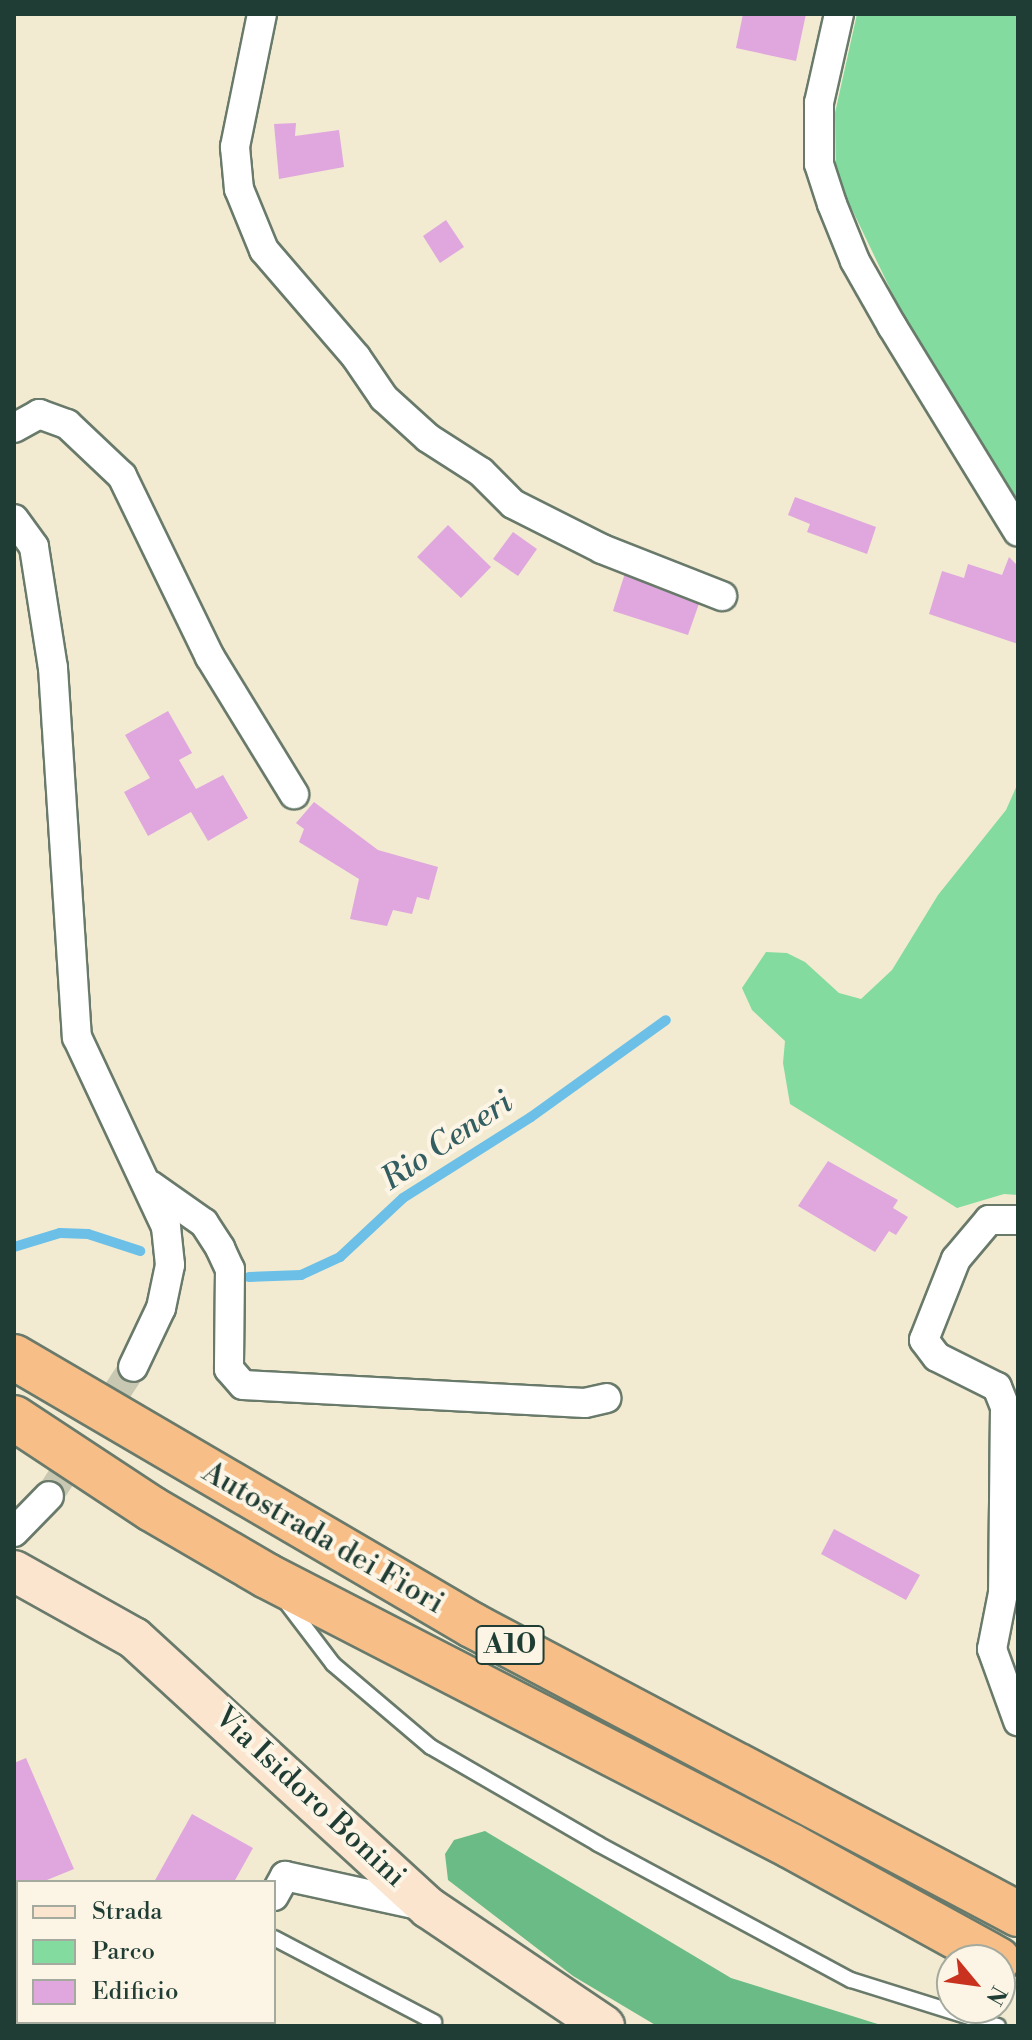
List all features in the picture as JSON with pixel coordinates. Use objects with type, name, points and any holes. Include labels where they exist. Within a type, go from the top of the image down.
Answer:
[{"type":"highway","name":"A10","points":[[14,1327],[152,1436]]},
{"type":"highway","name":"Autostrada dei Fiori","points":[[14,1357],[152,1436],[292,1524],[472,1625],[1018,1914]]},
{"type":"highway","name":"Autostrada dei Fiori","points":[[14,1418],[152,1509],[267,1576],[791,1846],[970,1944]]},
{"type":"street","points":[[262,14],[235,147],[239,189],[264,250],[356,357],[384,398],[428,438],[481,472],[513,504],[602,549],[722,596]]},
{"type":"street","points":[[839,14],[819,103],[819,164],[832,204],[884,313],[1018,532]]},
{"type":"street","points":[[14,428],[39,414],[67,424],[122,476],[210,657],[294,794]]},
{"type":"street","points":[[14,519],[34,547],[52,653],[77,1037],[150,1185],[166,1227],[170,1265],[161,1308],[133,1367]]},
{"type":"street","points":[[150,1185],[204,1223],[230,1269],[229,1369],[243,1385],[585,1403],[606,1398]]},
{"type":"street","points":[[1018,1220],[989,1220],[956,1259],[924,1340],[937,1357],[997,1387],[1005,1407],[1003,1593],[992,1649],[1018,1721]]},
{"type":"street","points":[[14,1532],[49,1496]]},
{"type":"street","name":"Via Isidoro Bonini","points":[[14,1571],[134,1638],[429,1908],[604,2026]]},
{"type":"street","points":[[276,1892],[285,1876],[429,1908]]},
{"type":"lane","points":[[267,1576],[333,1664],[431,1747],[598,1844],[851,1980],[998,2026]]},
{"type":"lane","points":[[276,1939],[434,2022]]},
{"type":"green space","points":[[857,14],[1018,14],[1018,503],[907,324],[836,176],[835,113]]},
{"type":"green space","points":[[1018,783],[1018,1195],[1004,1194],[957,1208],[790,1104],[783,1063],[785,1041],[752,1010],[742,988],[766,952],[787,953],[805,962],[839,993],[861,999],[892,970],[938,895],[1006,810]]},
{"type":"green space","points":[[485,1831],[731,1978],[884,2026],[657,2026],[573,1976],[448,1880],[445,1854],[454,1840]]},
{"type":"building","points":[[743,14],[806,14],[796,61],[736,48]]},
{"type":"building","points":[[296,123],[295,136],[339,130],[344,167],[279,179],[274,124]]},
{"type":"building","points":[[446,220],[464,247],[440,263],[423,236]]},
{"type":"building","points":[[795,497],[876,527],[867,554],[807,532],[810,524],[788,515]]},
{"type":"building","points":[[448,525],[491,567],[461,598],[417,557]]},
{"type":"building","points":[[513,532],[537,549],[518,576],[493,559]]},
{"type":"building","points":[[1009,557],[1018,566],[1018,644],[929,614],[942,571],[964,578],[968,564],[1002,575]]},
{"type":"building","points":[[625,573],[701,598],[688,635],[613,611]]},
{"type":"building","points":[[168,711],[192,753],[179,760],[196,789],[223,775],[248,818],[208,841],[191,812],[148,836],[124,792],[150,778],[125,735]]},
{"type":"building","points":[[314,802],[378,850],[438,867],[429,900],[417,897],[412,914],[393,910],[387,926],[350,919],[359,879],[299,842],[304,829],[296,823]]},
{"type":"building","points":[[828,1161],[898,1200],[893,1208],[908,1217],[896,1235],[889,1231],[875,1252],[798,1206]]},
{"type":"building","points":[[834,1529],[920,1575],[906,1600],[821,1554]]},
{"type":"building","points":[[26,1758],[74,1869],[47,1880],[16,1880],[14,1894],[14,1763]]},
{"type":"building","points":[[192,1814],[253,1848],[235,1880],[155,1880]]},
{"type":"building","points":[[66,2024],[107,2024],[65,2026]]},
{"type":"building","points":[[276,2024],[279,2026],[255,2026]]},
{"type":"waterway","name":"Rio Ceneri","points":[[249,1277],[301,1275],[340,1257],[403,1198],[531,1117],[666,1020]]},
{"type":"waterway","name":"Rio Ceneri","points":[[14,1247],[60,1233],[88,1234],[140,1251]]},
{"type":"tunnel","points":[[49,1496],[133,1367]]}]
